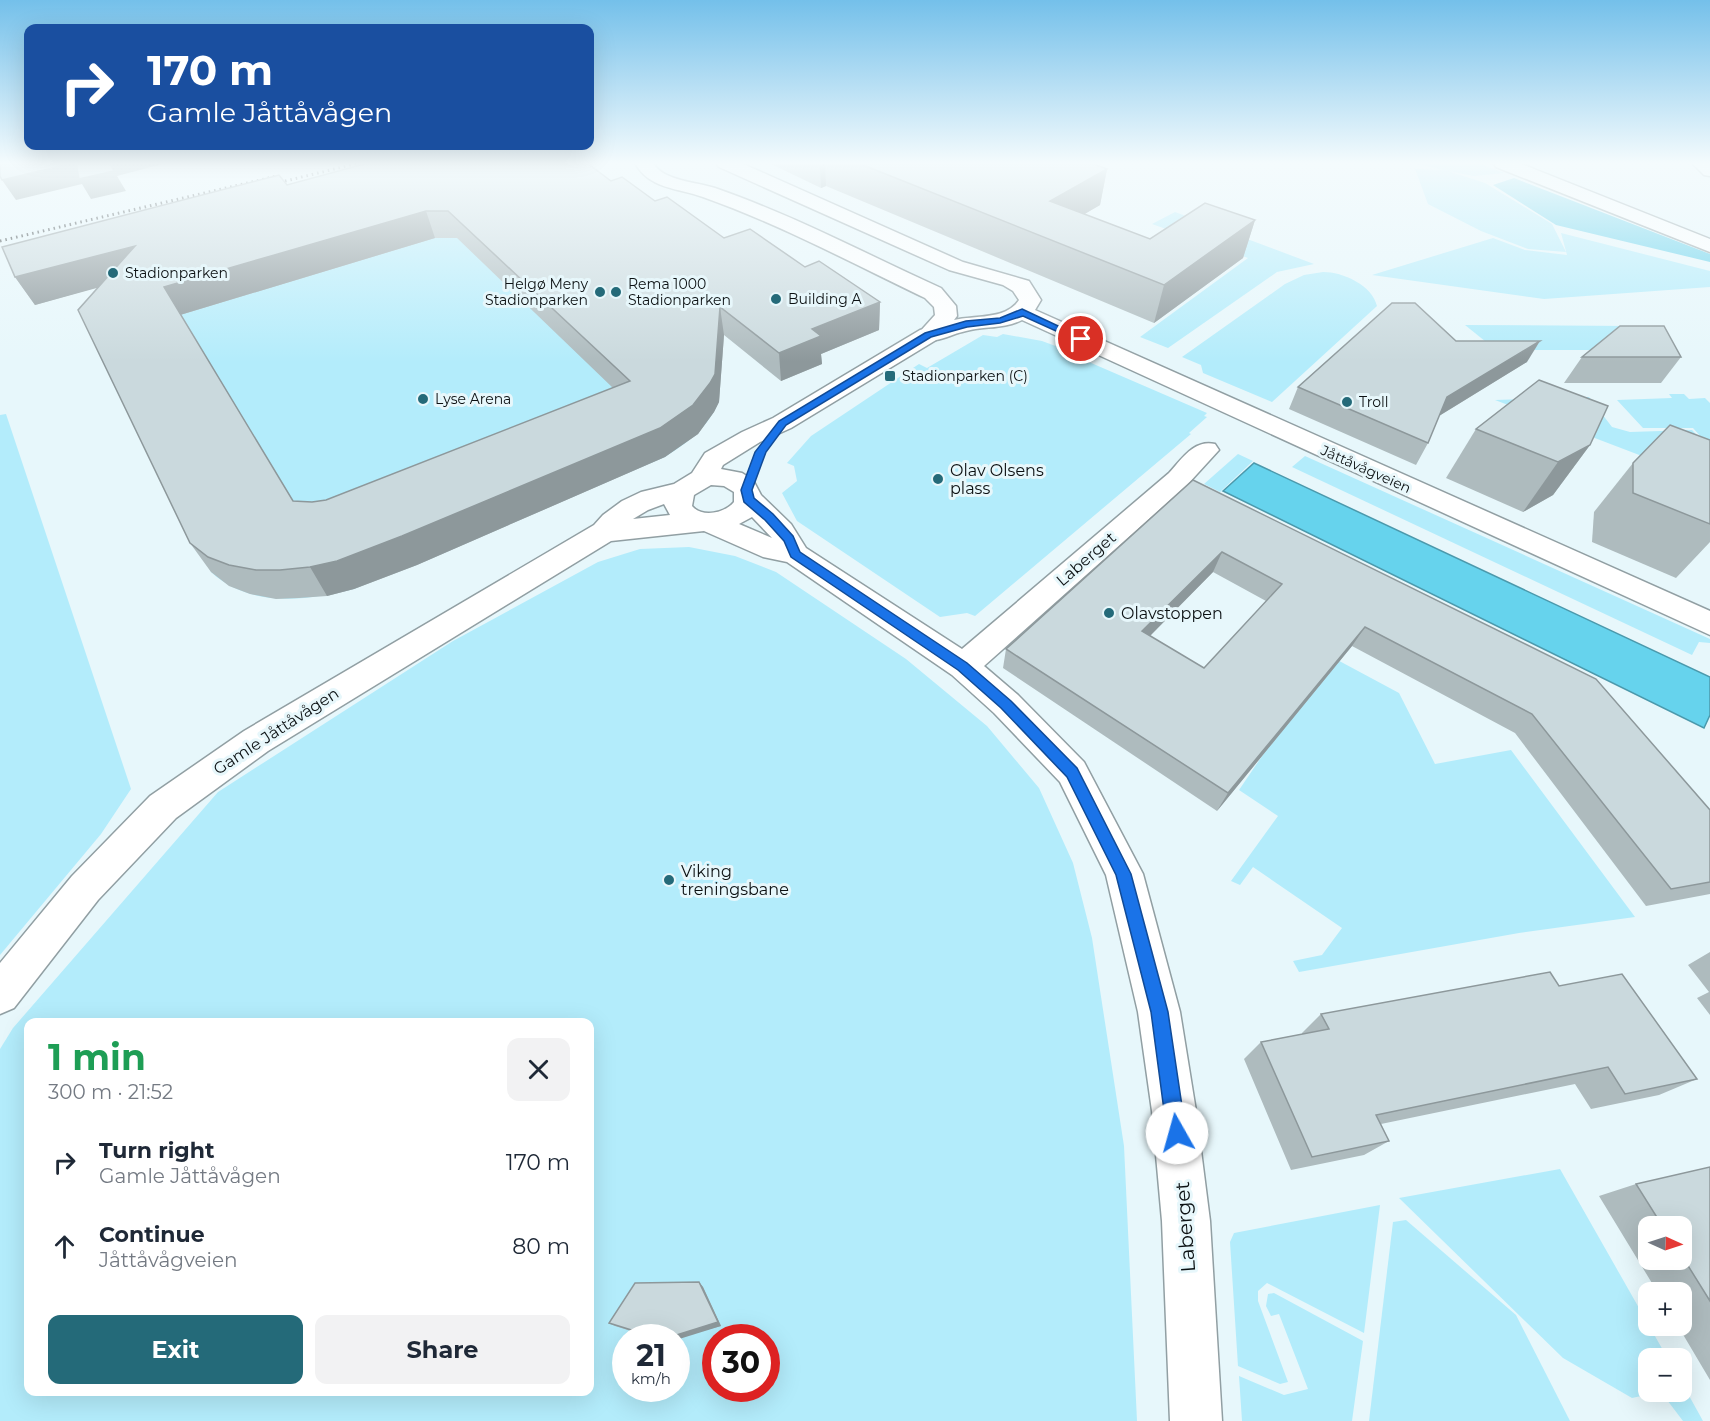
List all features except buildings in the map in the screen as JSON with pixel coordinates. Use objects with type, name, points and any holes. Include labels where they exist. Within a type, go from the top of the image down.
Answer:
[{"type":"street","points":[[797,229],[933,293],[941,299],[946,316],[928,335]]},
{"type":"street","points":[[873,229],[956,266],[1021,286],[1030,300],[1022,312],[1007,319],[966,324],[928,335]]},
{"type":"street","points":[[1668,229],[1710,246]]},
{"type":"street","name":"Jåttåvågveien","points":[[1022,312],[1710,624]]},
{"type":"street","name":"Gamle Jåttåvågen","points":[[691,485],[714,459],[782,423],[928,335]]},
{"type":"street","name":"Gamle Jåttåvågen","points":[[0,993],[85,888],[163,807],[256,741],[604,532],[726,520],[739,514],[745,507],[761,452],[782,423]]},
{"type":"street","name":"Laberget","points":[[963,666],[1178,479],[1206,450]]},
{"type":"street","name":"Gamle Jåttåvågen","points":[[604,532],[612,520],[650,498],[691,485],[728,478],[739,483],[747,494]]},
{"type":"street","points":[[691,485],[677,500],[679,510],[686,517],[704,522]]},
{"type":"street","name":"Laberget","points":[[747,494],[789,539],[795,554]]},
{"type":"street","name":"Laberget","points":[[704,522],[773,550],[795,554],[963,666],[1006,704],[1072,772],[1124,874],[1159,1012],[1174,1111],[1186,1221],[1196,1421]]},
{"type":"shaded area","name":"Lyse Arena","points":[[368,229],[445,229],[719,376],[720,390],[706,424],[687,442],[665,457],[354,589],[317,596],[279,599],[243,592],[226,584],[211,572],[103,331]]},
{"type":"shaded area","points":[[1167,229],[1221,229],[1314,264],[1277,272],[1168,348],[1140,337],[1248,258]]},
{"type":"shaded area","points":[[1478,229],[1555,229],[1566,252],[1528,249]]},
{"type":"shaded area","points":[[1574,229],[1646,229],[1710,254],[1710,262]]},
{"type":"shaded area","points":[[1561,233],[1710,271],[1710,287],[1544,299],[1372,275],[1493,238],[1525,250],[1567,255]]},
{"type":"shaded area","points":[[1323,272],[1339,274],[1356,281],[1369,292],[1377,306],[1272,402],[1203,373],[1201,365],[1182,357],[1285,284],[1304,275]]},
{"type":"shaded area","points":[[1465,325],[1632,326],[1643,350],[1496,350]]},
{"type":"shaded area","points":[[1003,334],[1042,341],[1077,354],[1075,356],[1207,413],[1204,416],[1207,417],[1189,433],[1191,434],[975,616],[967,613],[940,617],[797,521],[782,493],[797,481],[794,466],[787,463],[811,436],[919,364],[927,368],[983,335],[997,337]]},
{"type":"shaded area","points":[[1669,394],[1684,394],[1689,399],[1705,398],[1710,403],[1710,447],[1693,428],[1643,428],[1617,400],[1672,398]]},
{"type":"shaded area","points":[[1589,397],[1612,427],[1630,432],[1692,430],[1710,449],[1710,482],[1495,400]]},
{"type":"shaded area","points":[[6,414],[131,789],[101,834],[0,955],[0,415]]},
{"type":"shaded area","points":[[1238,454],[1253,461],[1220,492],[1204,484]]},
{"type":"shaded area","points":[[1305,456],[1710,639],[1710,643],[1699,642],[1692,655],[1292,467]]},
{"type":"shaded area","points":[[1254,463],[1710,677],[1710,715],[1704,728],[1223,491]]},
{"type":"shaded area","points":[[689,547],[735,556],[776,572],[906,659],[987,726],[1039,788],[1073,863],[1092,938],[1124,1146],[1137,1421],[0,1421],[0,1049],[13,1028],[218,792],[453,641],[598,562],[640,549]]},
{"type":"shaded area","points":[[1330,656],[1399,693],[1435,764],[1511,750],[1635,917],[1519,933],[1299,972],[1293,961],[1322,955],[1342,928],[1253,867],[1240,885],[1231,881],[1278,816],[1239,790]]},
{"type":"shaded area","points":[[1560,1169],[1638,1306],[1638,1336],[1655,1336],[1662,1348],[1638,1348],[1638,1397],[1632,1398],[1563,1358],[1399,1198]]},
{"type":"shaded area","points":[[1380,1205],[1364,1333],[1267,1283],[1258,1291],[1258,1301],[1288,1382],[1280,1384],[1238,1366],[1230,1242],[1234,1233]]},
{"type":"shaded area","points":[[1406,1220],[1516,1315],[1570,1421],[1369,1421],[1393,1222]]},
{"type":"shaded area","points":[[1274,1293],[1363,1341],[1352,1421],[1242,1421],[1239,1376],[1284,1395],[1308,1389],[1279,1314],[1271,1316],[1266,1306],[1268,1294]]},
{"type":"shaded area","points":[[1692,1401],[1703,1421],[1683,1421],[1669,1402]]},
{"type":"railway","points":[[0,241],[50,229]]},
{"type":"place","name":"Stadionparken","points":[[113,273]]},
{"type":"place","name":"Helgø Meny Stadionparken","points":[[600,292]]},
{"type":"place","name":"Rema 1000 Stadionparken","points":[[616,292]]},
{"type":"place","name":"Building A","points":[[776,299]]},
{"type":"place","name":"Stadionparken (C)","points":[[890,376]]},
{"type":"place","name":"Lyse Arena","points":[[423,399]]},
{"type":"place","name":"Troll","points":[[1347,402]]},
{"type":"place","name":"Olav Olsens plass","points":[[938,479]]},
{"type":"place","name":"Olavstoppen","points":[[1109,613]]},
{"type":"place","name":"Viking treningsbane","points":[[669,880]]},
{"type":"route","points":[[1081,339],[1022,312],[1000,321],[966,324],[928,335],[782,423],[761,452],[746,490],[748,499],[789,539],[795,554],[963,666],[1006,704],[1072,772],[1124,874],[1154,987],[1177,1133]]}]
